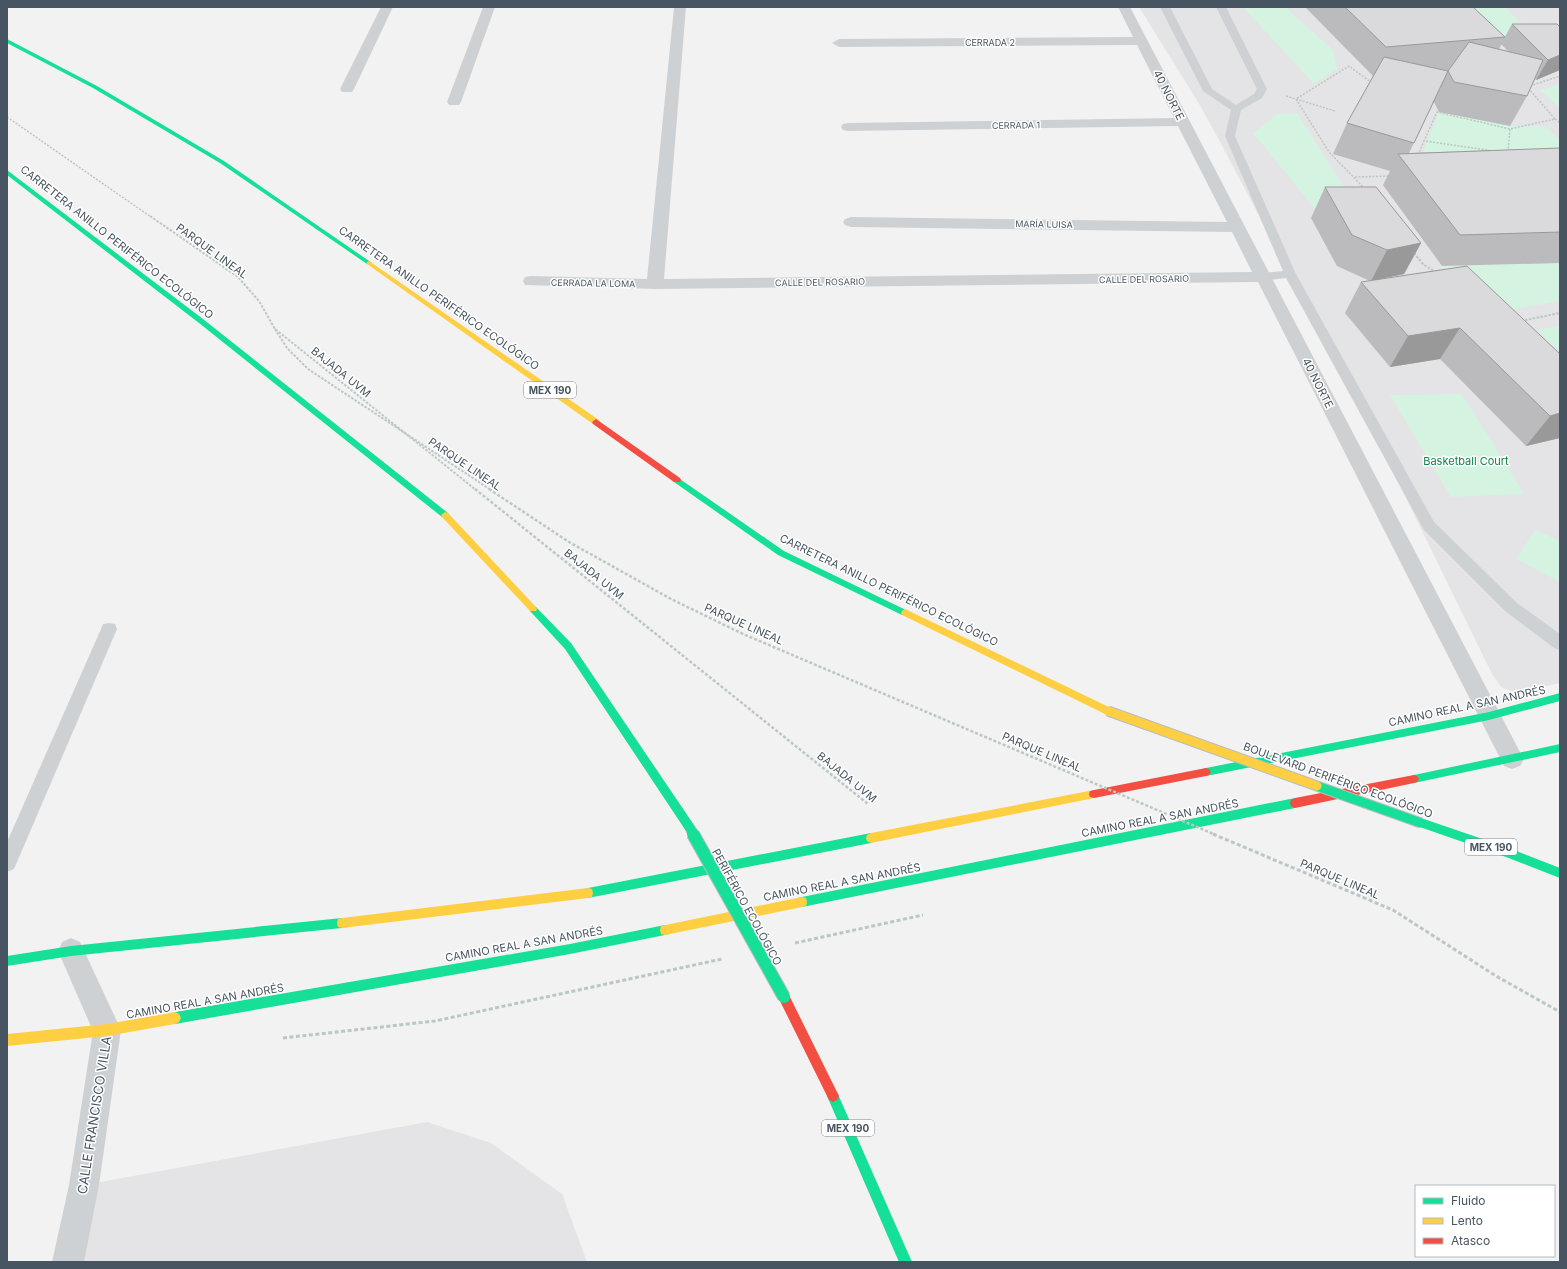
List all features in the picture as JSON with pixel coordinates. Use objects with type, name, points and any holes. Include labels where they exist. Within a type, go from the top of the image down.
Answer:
[{"type":"main road","name":"CARRETERA ANILLO PERIFÉRICO ECOLÓGICO","points":[[7,41],[94,87],[222,162],[461,327],[781,553],[1108,711]]},
{"type":"main road","name":"CARRETERA ANILLO PERIFÉRICO ECOLÓGICO","points":[[7,172],[201,321],[442,512],[568,646],[690,828]]},
{"type":"main road","name":"CAMINO REAL A SAN ANDRÉS","points":[[7,961],[72,951],[324,925],[575,896],[1489,716],[1560,697]]},
{"type":"main road","name":"BOULEVARD PERIFÉRICO ECOLÓGICO","points":[[1108,711],[1506,852],[1560,873]]},
{"type":"main road","name":"CAMINO REAL A SAN ANDRÉS","points":[[7,1040],[107,1030],[570,949],[1512,759],[1560,748]]},
{"type":"main road","name":"PERIFÉRICO ECOLÓGICO","points":[[690,828],[784,997],[839,1108],[906,1262]]},
{"type":"main road","points":[[1506,852],[1560,863]]},
{"type":"street","points":[[347,89],[387,7]]},
{"type":"street","points":[[454,102],[489,7]]},
{"type":"street","points":[[655,284],[680,7]]},
{"type":"street","name":"40 NORTE","points":[[1124,7],[1512,759]]},
{"type":"street","name":"CERRADA 2","points":[[839,43],[1141,41]]},
{"type":"street","name":"CERRADA 1","points":[[848,127],[1184,122]]},
{"type":"street","name":"MARÍA LUISA","points":[[851,222],[1238,227]]},
{"type":"street","name":"CALLE DEL ROSARIO","points":[[655,284],[1263,277]]},
{"type":"street","name":"CERRADA LA LOMA","points":[[531,281],[655,284]]},
{"type":"street","name":"CALLE FRANCISCO VILLA","points":[[68,1262],[84,1185],[107,1030],[72,951]]},
{"type":"lane","points":[[1165,7],[1208,91],[1236,109]]},
{"type":"lane","points":[[1221,7],[1262,89],[1258,96],[1236,109],[1230,136],[1290,274],[1429,526],[1511,607],[1560,643]]},
{"type":"lane","points":[[1263,277],[1290,274]]},
{"type":"lane","points":[[7,863],[109,629]]},
{"type":"path","points":[[1296,99],[1348,66],[1372,83],[1379,83]]},
{"type":"path","points":[[1560,76],[1527,87],[1560,124]]},
{"type":"path","points":[[1262,89],[1335,111]]},
{"type":"path","points":[[1296,99],[1329,152],[1355,177],[1365,189]]},
{"type":"path","points":[[1416,162],[1437,112],[1510,129],[1555,119]]},
{"type":"path","name":"PARQUE LINEAL","points":[[7,117],[238,277],[255,294],[287,348],[308,369],[569,542],[664,596],[743,634],[1393,910],[1455,949],[1488,972],[1560,1012]]},
{"type":"path","points":[[1508,153],[1510,129]]},
{"type":"path","points":[[1424,141],[1500,152]]},
{"type":"path","points":[[1355,177],[1394,176]]},
{"type":"path","points":[[1413,252],[1423,264],[1435,273]]},
{"type":"path","points":[[1517,322],[1560,313]]},
{"type":"path","name":"BAJADA UVM","points":[[275,329],[903,832]]},
{"type":"shaded area","points":[[1139,7],[1560,7],[1560,683],[1516,693],[1501,687],[1492,674],[1380,445],[1218,138],[1198,102]]},
{"type":"shaded area","points":[[427,1122],[491,1143],[562,1194],[587,1262],[68,1262],[84,1185]]},
{"type":"green space","points":[[1243,7],[1285,7],[1333,50],[1337,69],[1314,84]]},
{"type":"green space","points":[[1472,7],[1505,7],[1535,37],[1503,38]]},
{"type":"green space","points":[[1560,84],[1560,108],[1540,90]]},
{"type":"green space","points":[[1439,112],[1510,126],[1545,126],[1560,140],[1560,170],[1414,175]]},
{"type":"green space","points":[[1297,113],[1360,212],[1317,211],[1253,133],[1277,114]]},
{"type":"green space","points":[[1560,263],[1560,301],[1497,312],[1442,266]]},
{"type":"green space","points":[[1560,326],[1560,352],[1537,330]]},
{"type":"green space","name":"Basketball Court","points":[[1462,394],[1524,494],[1451,497],[1390,395]]},
{"type":"green space","points":[[1535,530],[1560,541],[1560,582],[1516,559]]},
{"type":"building","points":[[1345,7],[1473,7],[1505,37],[1386,47]]},
{"type":"building","points":[[1512,24],[1557,24],[1560,27],[1560,55],[1548,60]]},
{"type":"building","points":[[1469,42],[1543,60],[1527,96],[1454,82],[1448,71]]},
{"type":"building","points":[[1384,57],[1448,71],[1414,143],[1347,123]]},
{"type":"building","points":[[1560,148],[1560,232],[1460,235],[1398,154]]},
{"type":"building","points":[[1325,187],[1376,187],[1421,243],[1387,250],[1352,235]]},
{"type":"building","points":[[1467,266],[1560,354],[1560,413],[1550,416],[1460,328],[1408,336],[1361,282]]},
{"type":"traffic: fast","points":[[7,41],[95,87],[222,162],[369,263]]},
{"type":"traffic: fast","points":[[7,172],[201,321],[445,515]]},
{"type":"traffic: fast","points":[[677,480],[781,553],[905,613]]},
{"type":"traffic: fast","points":[[533,609],[568,646],[690,828]]},
{"type":"traffic: fast","points":[[1206,772],[1489,716],[1560,697]]},
{"type":"traffic: fast","points":[[1414,779],[1560,748]]},
{"type":"traffic: fast","points":[[1317,786],[1421,823]]},
{"type":"traffic: fast","points":[[802,902],[1295,803]]},
{"type":"traffic: fast","points":[[1421,823],[1506,852],[1560,873]]},
{"type":"traffic: fast","points":[[690,828],[784,997]]},
{"type":"traffic: fast","points":[[588,893],[871,838]]},
{"type":"traffic: fast","points":[[7,961],[71,951],[342,923]]},
{"type":"traffic: fast","points":[[175,1018],[570,949],[665,930]]},
{"type":"traffic: fast","points":[[833,1096],[906,1262]]},
{"type":"traffic: slow","points":[[369,263],[596,422]]},
{"type":"traffic: slow","points":[[445,515],[533,609]]},
{"type":"traffic: slow","points":[[905,613],[1108,711]]},
{"type":"traffic: slow","points":[[1108,711],[1317,786]]},
{"type":"traffic: slow","points":[[871,838],[1094,794]]},
{"type":"traffic: slow","points":[[342,923],[588,893]]},
{"type":"traffic: slow","points":[[665,930],[802,902]]},
{"type":"traffic: slow","points":[[7,1040],[107,1030],[175,1018]]},
{"type":"traffic: jam","points":[[596,422],[677,480]]},
{"type":"traffic: jam","points":[[1094,794],[1206,772]]},
{"type":"traffic: jam","points":[[1295,803],[1414,779]]},
{"type":"traffic: jam","points":[[784,997],[833,1096]]}]
